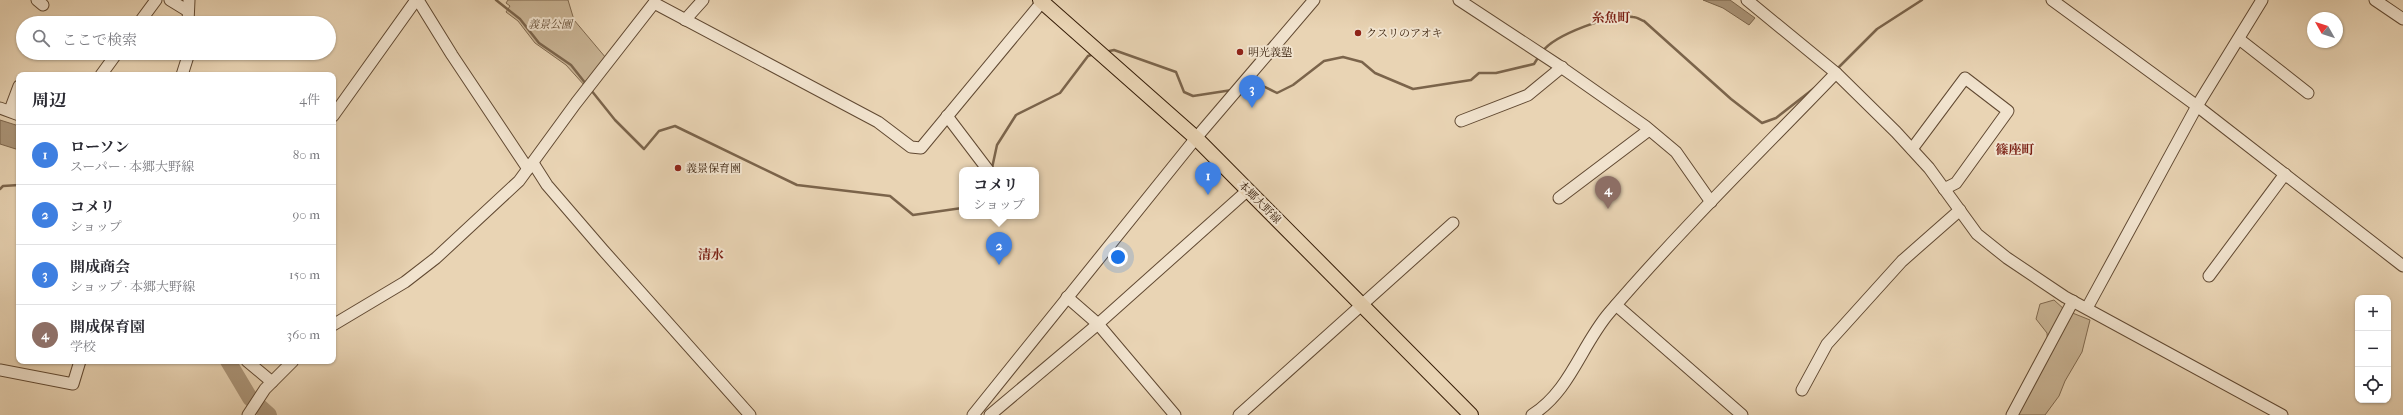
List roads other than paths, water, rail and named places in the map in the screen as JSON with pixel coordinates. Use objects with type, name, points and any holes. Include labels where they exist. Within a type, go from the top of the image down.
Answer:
[{"type":"main road","name":"本郷大野線","points":[[1041,1],[1196,138],[1470,415]]},
{"type":"street","points":[[144,16],[156,0]]},
{"type":"street","points":[[170,0],[189,5],[188,16]]},
{"type":"street","points":[[336,112],[417,0],[452,55],[530,166],[750,415]]},
{"type":"street","points":[[685,20],[703,0]]},
{"type":"street","points":[[973,415],[1067,296],[1196,138],[1314,0]]},
{"type":"street","points":[[1459,0],[1562,67],[1649,130],[1676,152],[1711,202]]},
{"type":"street","points":[[1747,0],[1836,73],[1912,149],[1977,234],[2007,258],[2073,301],[2282,415]]},
{"type":"street","points":[[2052,0],[2198,106],[2403,266]]},
{"type":"street","points":[[2087,308],[2198,106],[2262,0]]},
{"type":"street","points":[[2375,0],[2403,19]]},
{"type":"street","points":[[336,323],[405,282],[436,258],[495,204],[530,166],[576,103],[654,3],[878,122],[911,147],[921,148],[1041,1]]},
{"type":"street","points":[[2239,39],[2308,93]]},
{"type":"street","points":[[103,72],[112,60]]},
{"type":"street","points":[[183,72],[187,60]]},
{"type":"street","points":[[1461,122],[1528,95],[1562,67]]},
{"type":"street","points":[[1532,415],[1544,407],[1566,383],[1588,340],[1616,305],[1711,202],[1836,73]]},
{"type":"street","points":[[1912,149],[1965,78],[2008,111],[1956,183],[1944,189]]},
{"type":"street","points":[[10,111],[16,94]]},
{"type":"street","points":[[948,116],[986,167]]},
{"type":"street","points":[[1559,198],[1649,130]]},
{"type":"street","points":[[2209,276],[2285,174]]},
{"type":"street","points":[[990,415],[1098,324],[1248,190]]},
{"type":"street","points":[[1802,390],[1827,344],[1902,262],[1960,210]]},
{"type":"street","points":[[1238,415],[1453,223]]},
{"type":"street","points":[[1067,296],[1098,324],[1175,415]]},
{"type":"street","points":[[2012,415],[2073,301]]},
{"type":"street","points":[[1616,305],[1742,415]]},
{"type":"street","points":[[0,370],[73,384],[79,364]]},
{"type":"street","points":[[250,364],[268,385]]},
{"type":"street","points":[[249,413],[268,385],[290,364]]},
{"type":"waterway","points":[[496,0],[520,19],[539,43],[571,65],[586,84]]},
{"type":"waterway","points":[[1836,70],[1877,29],[1922,0]]},
{"type":"waterway","points":[[1542,52],[1548,45],[1558,39],[1584,27],[1612,18],[1634,17],[1644,21],[1731,99],[1762,123],[1776,118],[1817,86]]},
{"type":"waterway","points":[[1105,52],[1114,50],[1176,72],[1184,92],[1193,96],[1232,90]]},
{"type":"waterway","points":[[992,167],[997,145],[1016,115],[1060,93],[1088,56],[1094,54]]},
{"type":"waterway","points":[[1244,88],[1261,85],[1277,93],[1293,85],[1324,61],[1343,57],[1362,62],[1375,73],[1413,89],[1471,80],[1479,73],[1496,73],[1534,64],[1539,56]]},
{"type":"waterway","points":[[591,90],[615,120],[644,149],[659,131],[675,126],[797,185],[890,196],[913,215],[959,208]]},
{"type":"waterway","points":[[0,189],[3,186],[16,185]]},
{"type":"waterway","points":[[230,364],[250,398],[269,415]]},
{"type":"place","name":"クスリのアオキ","points":[[1358,33]]},
{"type":"place","name":"明光義塾","points":[[1240,52]]},
{"type":"place","name":"開成商会","points":[[1252,108]]},
{"type":"place","name":"義景保育園","points":[[678,168]]},
{"type":"place","name":"ローソン","points":[[1208,195]]},
{"type":"place","name":"開成保育園","points":[[1608,209]]},
{"type":"place","name":"コメリ","points":[[999,265]]},
{"type":"district","name":"糸魚町","points":[[1611,17]]},
{"type":"district","name":"篠座町","points":[[2015,149]]},
{"type":"district","name":"清水","points":[[711,254]]},
{"type":"park label","name":"義景公園","points":[[550,24]]}]
